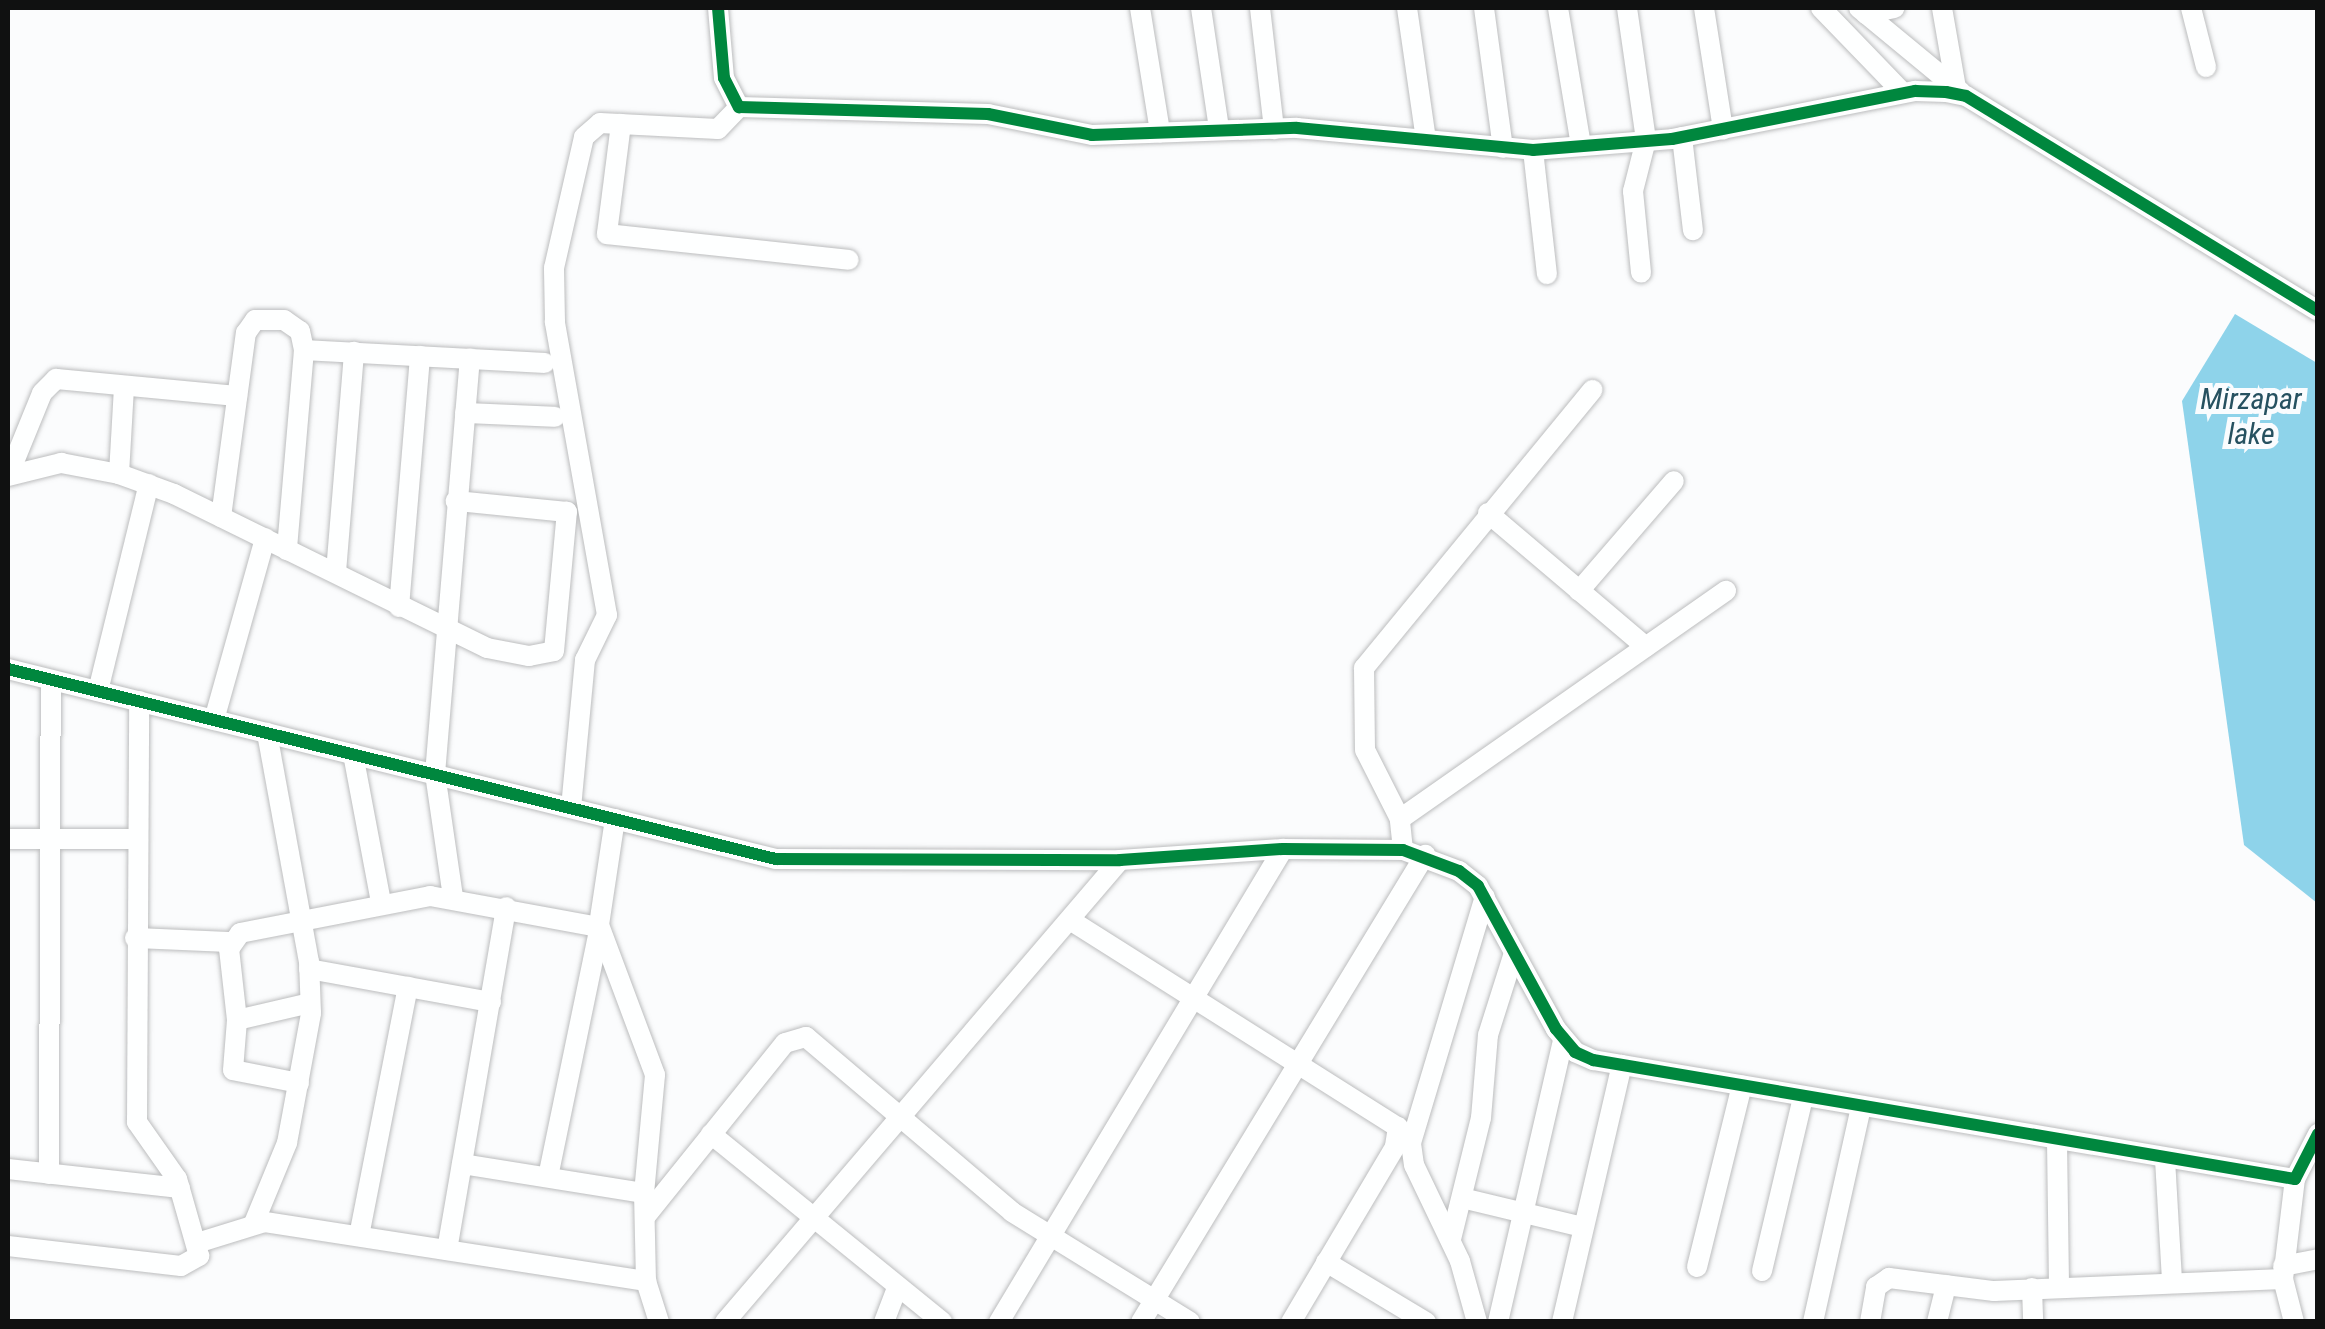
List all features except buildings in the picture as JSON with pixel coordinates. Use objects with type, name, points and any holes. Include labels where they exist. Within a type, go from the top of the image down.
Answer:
[{"type":"street","points":[[718,8],[724,78],[739,106]]},
{"type":"street","points":[[1140,8],[1160,132]]},
{"type":"street","points":[[1201,8],[1220,129]]},
{"type":"street","points":[[1260,8],[1274,128]]},
{"type":"street","points":[[1408,8],[1426,140]]},
{"type":"street","points":[[1484,8],[1503,148]]},
{"type":"street","points":[[1558,8],[1581,146]]},
{"type":"street","points":[[1627,8],[1646,140],[1633,191],[1640,273]]},
{"type":"street","points":[[1704,8],[1724,130]]},
{"type":"street","points":[[1821,8],[1903,93]]},
{"type":"street","points":[[1942,8],[1961,92]]},
{"type":"street","points":[[2191,8],[2206,67]]},
{"type":"street","points":[[1879,9],[1961,92],[2318,311]]},
{"type":"street","points":[[572,808],[584,660],[604,626],[607,602],[555,322],[554,268],[584,137],[600,123],[718,129],[739,106],[988,114],[1058,132],[1092,135],[1274,128],[1533,150],[1682,137],[1903,93],[1961,92]]},
{"type":"street","points":[[620,124],[607,234],[849,260]]},
{"type":"street","points":[[1682,137],[1692,230]]},
{"type":"street","points":[[1533,150],[1547,274]]},
{"type":"street","points":[[221,517],[244,341],[255,320],[295,324],[304,350],[287,550]]},
{"type":"street","points":[[304,350],[545,362]]},
{"type":"street","points":[[336,572],[354,352]]},
{"type":"street","points":[[400,608],[420,356]]},
{"type":"street","points":[[454,897],[434,774],[443,630],[470,358]]},
{"type":"street","points":[[8,475],[51,382],[237,396]]},
{"type":"street","points":[[120,474],[124,386]]},
{"type":"street","points":[[1403,850],[1400,819],[1365,750],[1364,668],[1592,390]]},
{"type":"street","points":[[465,413],[555,417]]},
{"type":"street","points":[[8,475],[61,462],[120,474],[336,572],[443,630],[487,648],[546,655],[558,644],[567,512],[456,501]]},
{"type":"street","points":[[1579,590],[1674,481]]},
{"type":"street","points":[[98,691],[149,484]]},
{"type":"street","points":[[1488,513],[1646,647]]},
{"type":"street","points":[[214,720],[264,538]]},
{"type":"street","points":[[1400,819],[1726,591]]},
{"type":"street","points":[[8,669],[776,858],[1120,860],[1283,848],[1403,850],[1426,855],[1460,871],[1485,897],[1563,1041],[1593,1060],[2295,1179]]},
{"type":"street","points":[[49,1174],[52,680]]},
{"type":"street","points":[[8,1246],[181,1266],[196,1261],[197,1243],[180,1188],[137,1122],[138,701]]},
{"type":"street","points":[[254,1222],[278,1176],[299,1083],[310,1003],[310,969],[267,733]]},
{"type":"street","points":[[354,754],[381,902]]},
{"type":"street","points":[[548,1177],[599,926],[615,819]]},
{"type":"street","points":[[8,839],[136,839]]},
{"type":"street","points":[[999,1322],[1283,848]]},
{"type":"street","points":[[1141,1322],[1426,855]]},
{"type":"street","points":[[724,1322],[904,1118],[1120,860]]},
{"type":"street","points":[[135,938],[230,942],[248,929],[301,916],[381,902],[454,897],[599,926]]},
{"type":"street","points":[[1477,1322],[1451,1240],[1414,1166],[1410,1143],[1485,897]]},
{"type":"street","points":[[447,1250],[506,907]]},
{"type":"street","points":[[1070,920],[1190,999],[1298,1059],[1388,1117],[1400,1132],[1290,1322]]},
{"type":"street","points":[[599,926],[653,1062],[644,1216],[646,1281],[659,1322]]},
{"type":"street","points":[[230,942],[237,1020],[236,1074],[299,1083]]},
{"type":"street","points":[[1451,1240],[1481,1118],[1488,1034],[1514,954]]},
{"type":"street","points":[[310,969],[491,1002]]},
{"type":"street","points":[[359,1236],[408,987]]},
{"type":"street","points":[[237,1020],[310,1003]]},
{"type":"street","points":[[644,1216],[785,1043],[797,1036],[813,1040],[1012,1212],[1190,1322]]},
{"type":"street","points":[[1498,1322],[1563,1041]]},
{"type":"street","points":[[1562,1322],[1622,1064]]},
{"type":"street","points":[[1697,1267],[1742,1084]]},
{"type":"street","points":[[1762,1271],[1804,1097]]},
{"type":"street","points":[[1812,1322],[1861,1107]]},
{"type":"street","points":[[711,1134],[942,1322]]},
{"type":"street","points":[[2294,1322],[2283,1273],[2295,1179],[2318,1134]]},
{"type":"street","points":[[2057,1141],[2059,1287]]},
{"type":"street","points":[[2166,1159],[2172,1281]]},
{"type":"street","points":[[462,1164],[644,1193]]},
{"type":"street","points":[[8,1169],[180,1188]]},
{"type":"street","points":[[1462,1198],[1584,1228]]},
{"type":"street","points":[[197,1243],[254,1222],[646,1281]]},
{"type":"street","points":[[1870,1322],[1882,1280],[2059,1287],[2283,1273],[2318,1260]]},
{"type":"street","points":[[1326,1262],[1426,1322]]},
{"type":"street","points":[[1937,1322],[1946,1285]]},
{"type":"street","points":[[884,1322],[897,1288]]},
{"type":"street","points":[[2032,1288],[2033,1322]]},
{"type":"water","name":"Mirzapar lake","points":[[2235,314],[2317,363],[2317,903],[2244,845],[2182,401]]},
{"type":"cycle path","points":[[718,8],[724,78],[739,107],[988,114],[1092,135],[1297,128],[1533,150],[1672,139],[1915,91],[1946,92],[1966,96],[2318,311]]},
{"type":"cycle path","points":[[8,669],[776,859],[1120,860],[1283,849],[1403,850],[1459,871],[1478,886],[1556,1029],[1575,1052],[1593,1060],[2295,1179],[2318,1134]]}]
